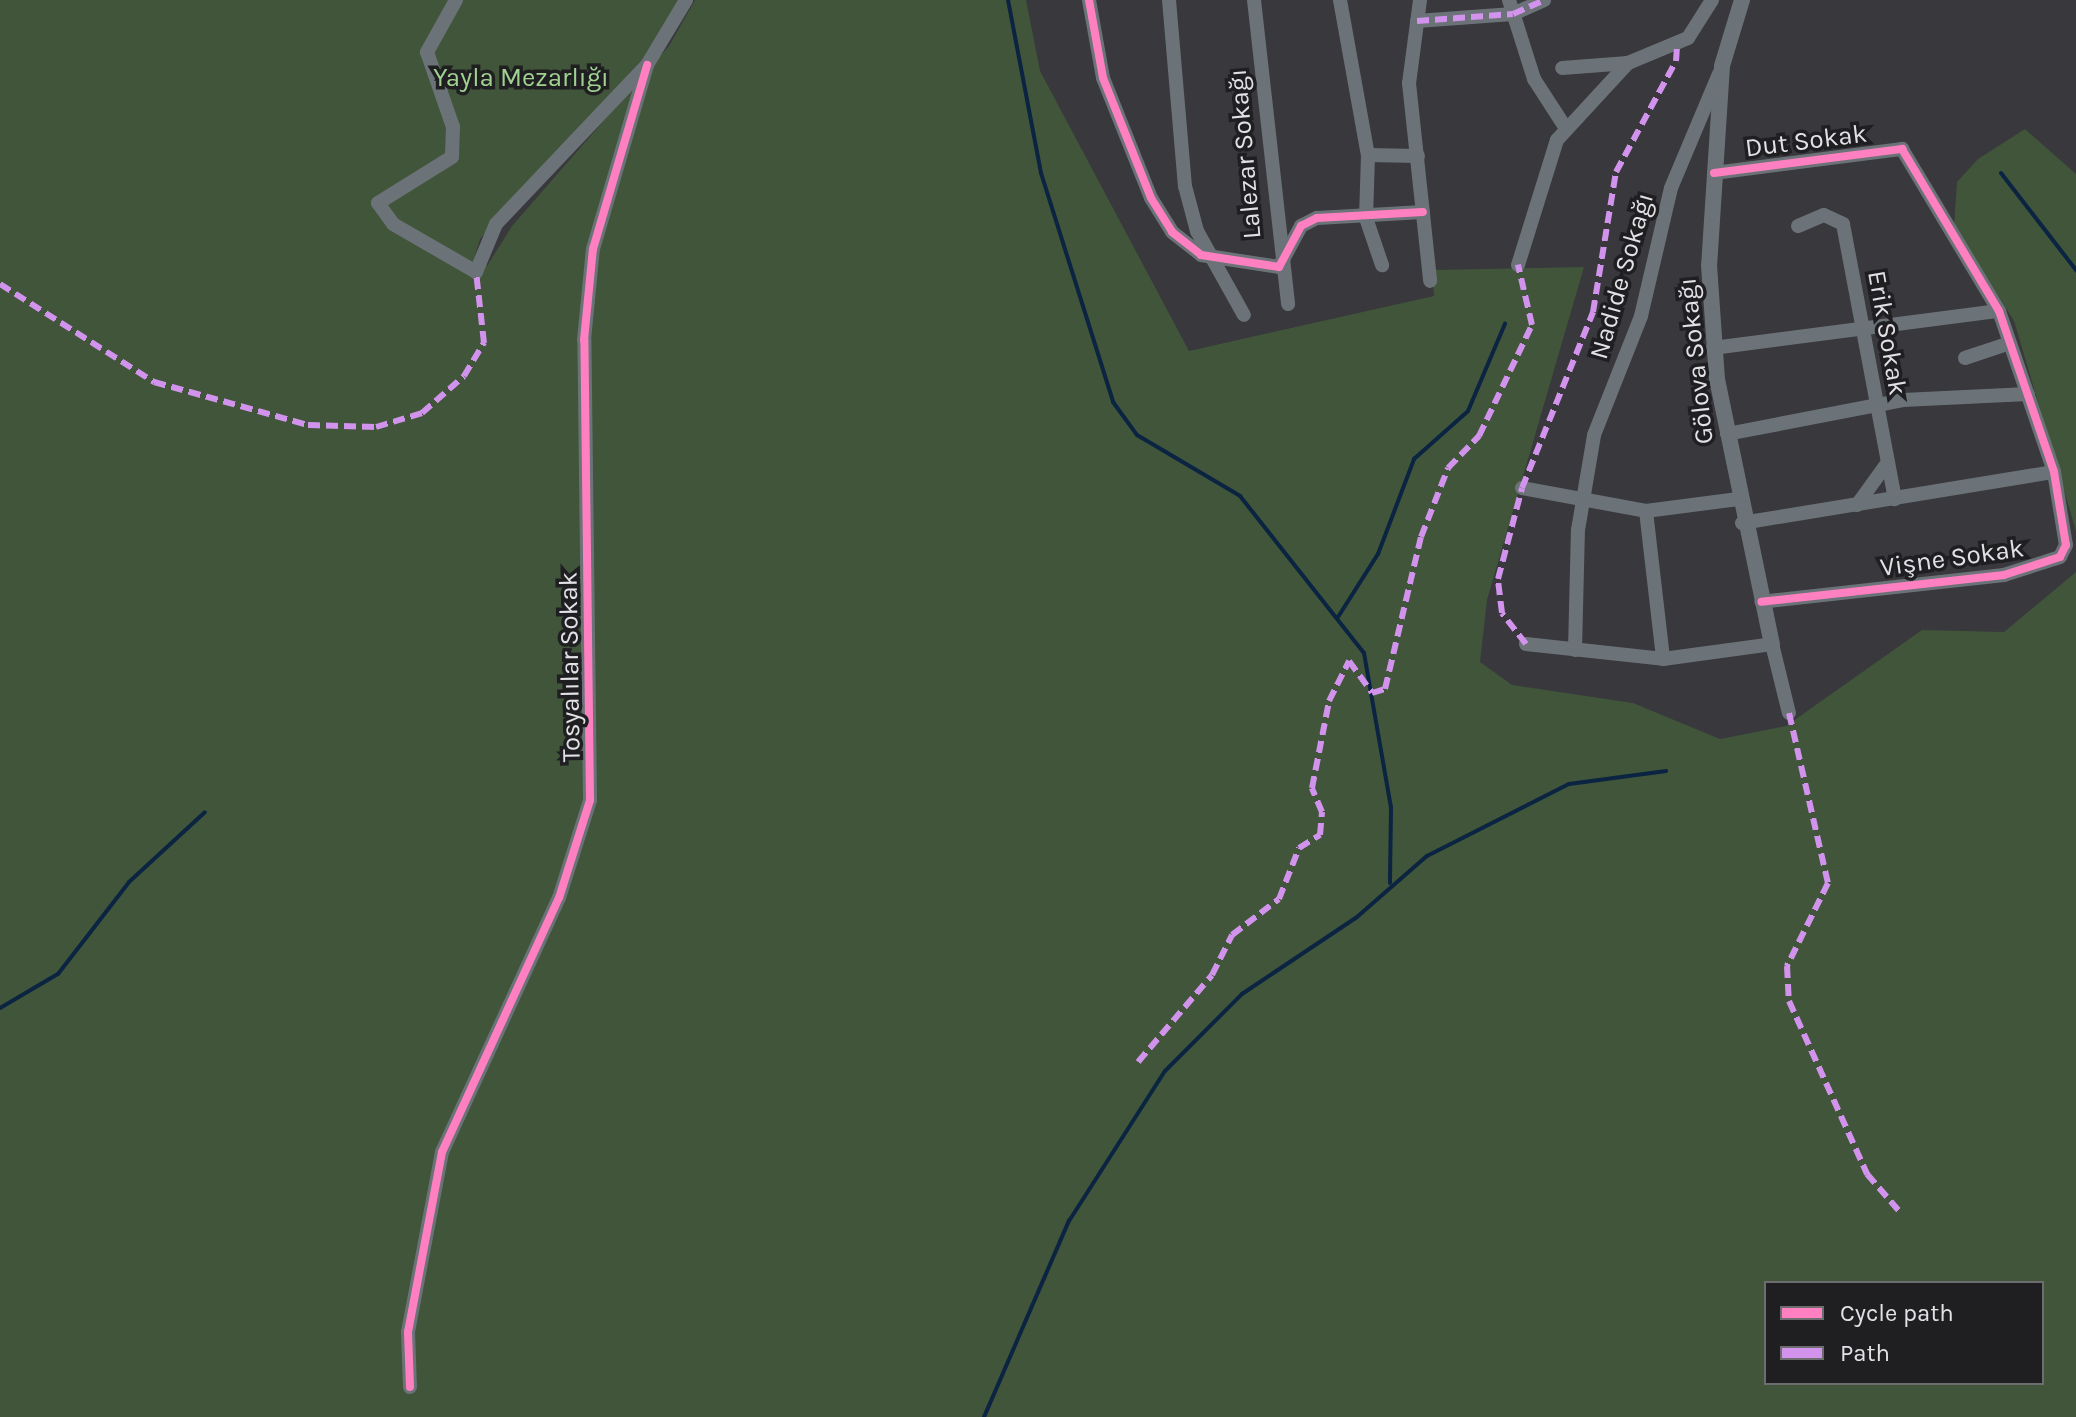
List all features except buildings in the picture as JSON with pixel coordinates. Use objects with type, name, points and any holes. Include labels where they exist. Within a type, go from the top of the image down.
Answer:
[{"type":"street","points":[[456,0],[427,52],[453,127],[452,157],[378,203],[393,224],[476,272],[496,224],[647,65],[686,0]]},
{"type":"street","points":[[1089,0],[1103,78],[1151,198],[1172,232],[1212,257],[1279,267],[1301,226],[1331,215],[1366,218],[1423,212]]},
{"type":"street","points":[[1169,0],[1185,186],[1212,257],[1244,315]]},
{"type":"street","name":"Lalezar Sokağı","points":[[1254,0],[1279,267],[1288,304]]},
{"type":"street","points":[[1340,0],[1368,155],[1366,218],[1382,265]]},
{"type":"street","points":[[1420,0],[1409,83],[1430,281]]},
{"type":"street","points":[[1417,21],[1544,0]]},
{"type":"street","points":[[1562,68],[1628,63],[1688,38],[1712,0]]},
{"type":"street","name":"Gölova Sokağı","points":[[1742,0],[1722,66],[1714,173],[1713,348],[1742,523],[1789,713]]},
{"type":"street","points":[[1511,7],[1534,79],[1565,127]]},
{"type":"street","points":[[1518,265],[1547,160],[1565,127],[1628,63]]},
{"type":"street","name":"Tosyalılar Sokak","points":[[410,1387],[408,1332],[442,1152],[559,898],[590,800],[584,340],[593,249],[647,65]]},
{"type":"street","name":"Nadide Sokağı","points":[[1575,650],[1581,502],[1594,435],[1641,316],[1671,188],[1722,66]]},
{"type":"street","name":"Dut Sokak","points":[[1714,173],[1902,149],[1954,231],[1999,311]]},
{"type":"street","points":[[1368,155],[1418,156]]},
{"type":"street","name":"Erik Sokak","points":[[1798,226],[1824,215],[1843,224],[1895,499]]},
{"type":"street","points":[[1713,348],[1862,325],[1909,327],[1999,311],[2054,472],[1742,523]]},
{"type":"street","points":[[1965,358],[2010,343]]},
{"type":"street","points":[[1727,434],[1876,409],[1903,400],[2028,394]]},
{"type":"street","points":[[1857,505],[1888,462]]},
{"type":"street","name":"Vişne Sokak","points":[[1761,602],[2045,564],[2066,545],[2054,472]]},
{"type":"street","points":[[1522,488],[1581,502],[1646,511],[1738,499]]},
{"type":"street","points":[[1646,511],[1663,659]]},
{"type":"street","points":[[1526,644],[1663,659],[1772,644]]},
{"type":"green space","name":"Yayla Mezarlığı","points":[[0,0],[680,0],[656,44],[480,239],[474,259],[487,266],[512,226],[669,46],[695,0],[1026,0],[1040,71],[1189,351],[1434,296],[1432,270],[1584,267],[1487,600],[1480,662],[1512,685],[1633,703],[1720,739],[1786,726],[1922,630],[2004,632],[2076,572],[2076,1417],[0,1417]]},
{"type":"green space","points":[[2025,129],[2076,174],[2076,531],[2014,321],[1954,226],[1957,182],[1978,159]]},
{"type":"waterway","points":[[1008,0],[1041,173],[1113,402],[1137,435],[1240,496],[1364,653],[1391,808],[1390,883]]},
{"type":"waterway","points":[[2001,173],[2076,270]]},
{"type":"waterway","points":[[1338,617],[1378,554],[1414,459],[1468,411],[1505,324]]},
{"type":"waterway","points":[[984,1417],[1069,1221],[1165,1071],[1242,994],[1357,917],[1427,856],[1569,784],[1666,771]]},
{"type":"waterway","points":[[0,1008],[58,974],[129,882],[205,812]]},
{"type":"marked path","points":[[1417,21],[1513,14],[1544,0]]},
{"type":"marked path","points":[[1526,644],[1502,613],[1498,579],[1522,488],[1593,312],[1616,172],[1676,61],[1677,46]]},
{"type":"marked path","points":[[1138,1062],[1212,975],[1232,935],[1279,899],[1299,848],[1320,835],[1322,812],[1312,788],[1329,701],[1349,661],[1372,693],[1385,689],[1421,537],[1448,468],[1479,436],[1532,325],[1518,265]]},
{"type":"marked path","points":[[0,284],[154,382],[308,425],[376,427],[422,413],[464,376],[484,343],[476,272]]},
{"type":"marked path","points":[[1789,713],[1828,883],[1787,966],[1789,1001],[1867,1174],[1899,1211]]},
{"type":"cycle path","points":[[1089,0],[1103,78],[1151,198],[1172,232],[1201,255],[1279,267],[1301,226],[1317,218],[1423,212]]},
{"type":"cycle path","points":[[410,1387],[408,1332],[442,1152],[559,898],[590,800],[584,340],[593,249],[647,65]]},
{"type":"cycle path","points":[[1714,173],[1902,149],[1999,311],[2054,472],[2066,545],[2060,557],[2004,575],[1761,602]]}]
